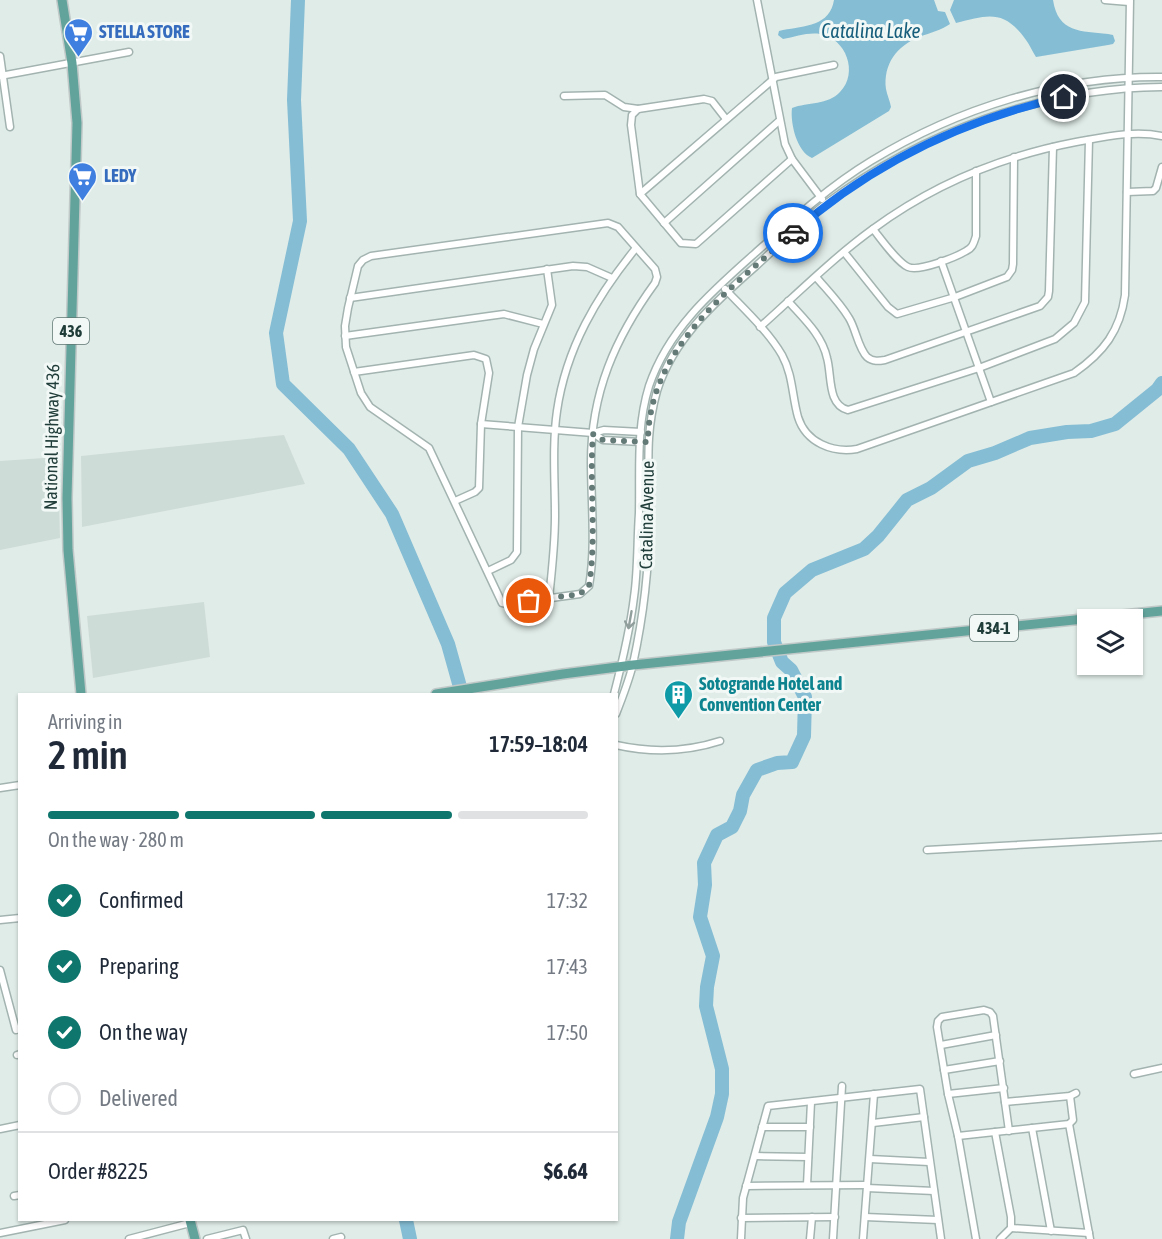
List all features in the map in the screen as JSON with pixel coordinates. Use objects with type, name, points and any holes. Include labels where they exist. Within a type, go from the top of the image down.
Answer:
[{"type":"main road","name":"National Highway 436","points":[[62,0],[72,63],[77,123],[67,509],[68,550],[81,693]]},
{"type":"main road","name":"434-1","points":[[442,693],[633,665],[1162,611]]},
{"type":"main road","points":[[190,1221],[195,1239]]},
{"type":"street","points":[[758,0],[785,144],[792,159],[826,204]]},
{"type":"street","points":[[720,285],[776,345],[792,381],[799,419],[810,436],[825,447],[836,450],[857,449],[1074,373],[1098,354],[1111,338],[1122,315],[1125,295],[1130,1],[1105,0]]},
{"type":"street","points":[[2,75],[129,52]]},
{"type":"street","points":[[0,56],[10,127]]},
{"type":"street","points":[[640,195],[772,80],[782,74],[834,65]]},
{"type":"street","name":"Catalina Avenue","points":[[614,693],[634,596],[639,510],[639,432],[645,403],[658,363],[683,323],[720,285],[821,197],[869,162],[945,122],[1028,94],[1060,87],[1128,77],[1162,77]]},
{"type":"street","name":"Catalina Avenue","points":[[618,708],[633,665],[647,573],[650,509],[648,433],[658,389],[678,348],[704,315],[826,204],[875,171],[914,149],[991,117],[1064,97],[1128,88],[1162,87]]},
{"type":"street","points":[[564,96],[605,96],[624,107],[638,109],[704,99],[714,104],[726,119]]},
{"type":"street","points":[[638,109],[632,114],[631,124],[640,195],[685,245],[696,244],[792,159]]},
{"type":"street","points":[[664,223],[780,121]]},
{"type":"street","points":[[760,327],[873,229],[926,195],[976,171],[1014,157],[1089,140],[1128,134],[1162,136]]},
{"type":"street","points":[[788,301],[821,340],[830,367],[834,399],[837,405],[844,410],[852,410],[979,368],[1055,339],[1074,323],[1082,309],[1086,288],[1089,140]]},
{"type":"street","points":[[816,277],[848,316],[864,352],[869,359],[875,361],[885,360],[1040,306],[1048,297],[1053,147]]},
{"type":"street","points":[[844,252],[894,313],[901,314],[954,297],[1007,276],[1012,270],[1014,157]]},
{"type":"street","points":[[1127,192],[1154,191],[1162,167]]},
{"type":"street","points":[[873,229],[906,266],[920,268],[967,251],[974,245],[976,236],[976,171]]},
{"type":"street","points":[[603,223],[616,225],[655,268],[656,281],[627,325],[608,364],[598,399],[591,461],[592,542],[589,586],[580,594],[508,604],[498,599],[488,571],[429,448],[370,407],[361,393],[346,347],[345,336],[350,298],[358,266],[371,256],[603,223]]},
{"type":"street","points":[[549,598],[555,544],[555,430],[561,390],[573,350],[590,313],[612,278],[636,248]]},
{"type":"street","points":[[942,261],[991,402]]},
{"type":"street","points":[[350,298],[581,266],[612,278]]},
{"type":"street","points":[[488,571],[511,560],[517,552],[518,427],[527,375],[543,324],[552,304],[547,269]]},
{"type":"street","points":[[345,336],[504,314],[543,324]]},
{"type":"street","points":[[354,372],[474,355],[486,359],[489,368],[481,424],[479,488],[455,501]]},
{"type":"street","points":[[481,424],[593,434],[603,440],[648,442]]},
{"type":"street","points":[[593,434],[603,430],[648,433]]},
{"type":"street","points":[[618,745],[669,751],[704,746],[720,741]]},
{"type":"street","points":[[0,788],[18,785]]},
{"type":"street","points":[[927,850],[1162,837]]},
{"type":"street","points":[[0,920],[18,918]]},
{"type":"street","points":[[0,970],[16,1030],[18,1030]]},
{"type":"street","points":[[976,1239],[940,1045],[938,1021],[942,1017],[984,1010],[993,1016],[1009,1131]]},
{"type":"street","points":[[940,1045],[996,1035]]},
{"type":"street","points":[[944,1070],[1000,1061]]},
{"type":"street","points":[[1134,1074],[1162,1068]]},
{"type":"street","points":[[833,1239],[842,1086]]},
{"type":"street","points":[[741,1239],[741,1218],[746,1186],[768,1106],[920,1089],[941,1239]]},
{"type":"street","points":[[948,1094],[1004,1089]]},
{"type":"street","points":[[863,1239],[874,1094]]},
{"type":"street","points":[[958,1136],[1069,1124],[1073,1120],[1073,1095],[1005,1102]]},
{"type":"street","points":[[807,1185],[811,1102]]},
{"type":"street","points":[[873,1123],[924,1117]]},
{"type":"street","points":[[1011,1228],[1051,1230],[1089,1236],[1069,1124]]},
{"type":"street","points":[[0,1129],[18,1125]]},
{"type":"street","points":[[762,1126],[810,1127]]},
{"type":"street","points":[[1032,1128],[1051,1230]]},
{"type":"street","points":[[995,1132],[1011,1217],[1011,1228],[1000,1239]]},
{"type":"street","points":[[754,1156],[808,1157]]},
{"type":"street","points":[[870,1159],[929,1162]]},
{"type":"street","points":[[746,1186],[837,1184],[934,1191]]},
{"type":"street","points":[[810,1239],[812,1217]]},
{"type":"street","points":[[741,1218],[835,1217]]},
{"type":"street","points":[[865,1217],[938,1220]]},
{"type":"street","points":[[0,1233],[60,1221]]},
{"type":"street","points":[[129,1239],[190,1221]]},
{"type":"street","points":[[207,1239],[243,1230],[246,1239]]},
{"type":"street","points":[[333,1239],[341,1237]]},
{"type":"shaded area","points":[[284,435],[305,484],[82,527],[81,456]]},
{"type":"shaded area","points":[[58,457],[60,538],[0,550],[0,461]]},
{"type":"shaded area","points":[[204,602],[210,657],[93,678],[87,616]]},
{"type":"water","name":"Catalina Lake","points":[[834,0],[934,0],[938,11],[945,12],[950,24],[904,45],[893,57],[886,80],[891,107],[889,111],[812,158],[802,150],[796,136],[792,121],[792,108],[830,99],[840,92],[849,75],[847,57],[837,42],[820,34],[783,39],[778,35],[779,31],[808,26],[822,20],[832,9]]},
{"type":"water","name":"Catalina Lake","points":[[954,0],[1053,0],[1060,19],[1065,24],[1080,31],[1113,35],[1115,41],[1113,44],[1036,57],[1018,30],[1003,19],[986,17],[956,23],[950,10]]},
{"type":"waterway","points":[[298,0],[294,100],[300,221],[276,333],[283,384],[349,449],[392,514],[448,644],[462,693]]},
{"type":"waterway","points":[[677,1239],[679,1222],[717,1117],[722,1094],[722,1069],[706,1006],[713,956],[700,917],[705,885],[704,863],[717,835],[732,827],[740,811],[743,795],[757,770],[777,763],[792,762],[804,736],[805,697],[791,670],[782,662],[774,642],[774,618],[785,593],[812,570],[864,549],[878,536],[907,500],[931,488],[968,461],[995,453],[1030,438],[1091,431],[1115,424],[1157,390],[1162,383]]},
{"type":"waterway","points":[[406,1221],[410,1239]]},
{"type":"way so far","points":[[529,601],[580,594],[589,586],[592,542],[593,434],[603,440],[648,442],[658,389],[678,348],[704,315],[793,233]]},
{"type":"place","name":"STELLA STORE","points":[[78,58]]},
{"type":"place","name":"LEDY","points":[[83,202]]},
{"type":"place","name":"Sotogrande Hotel and Convention Center","points":[[678,720]]},
{"type":"route","points":[[793,233],[826,204],[875,171],[914,149],[991,117],[1031,104],[1064,97]]}]
